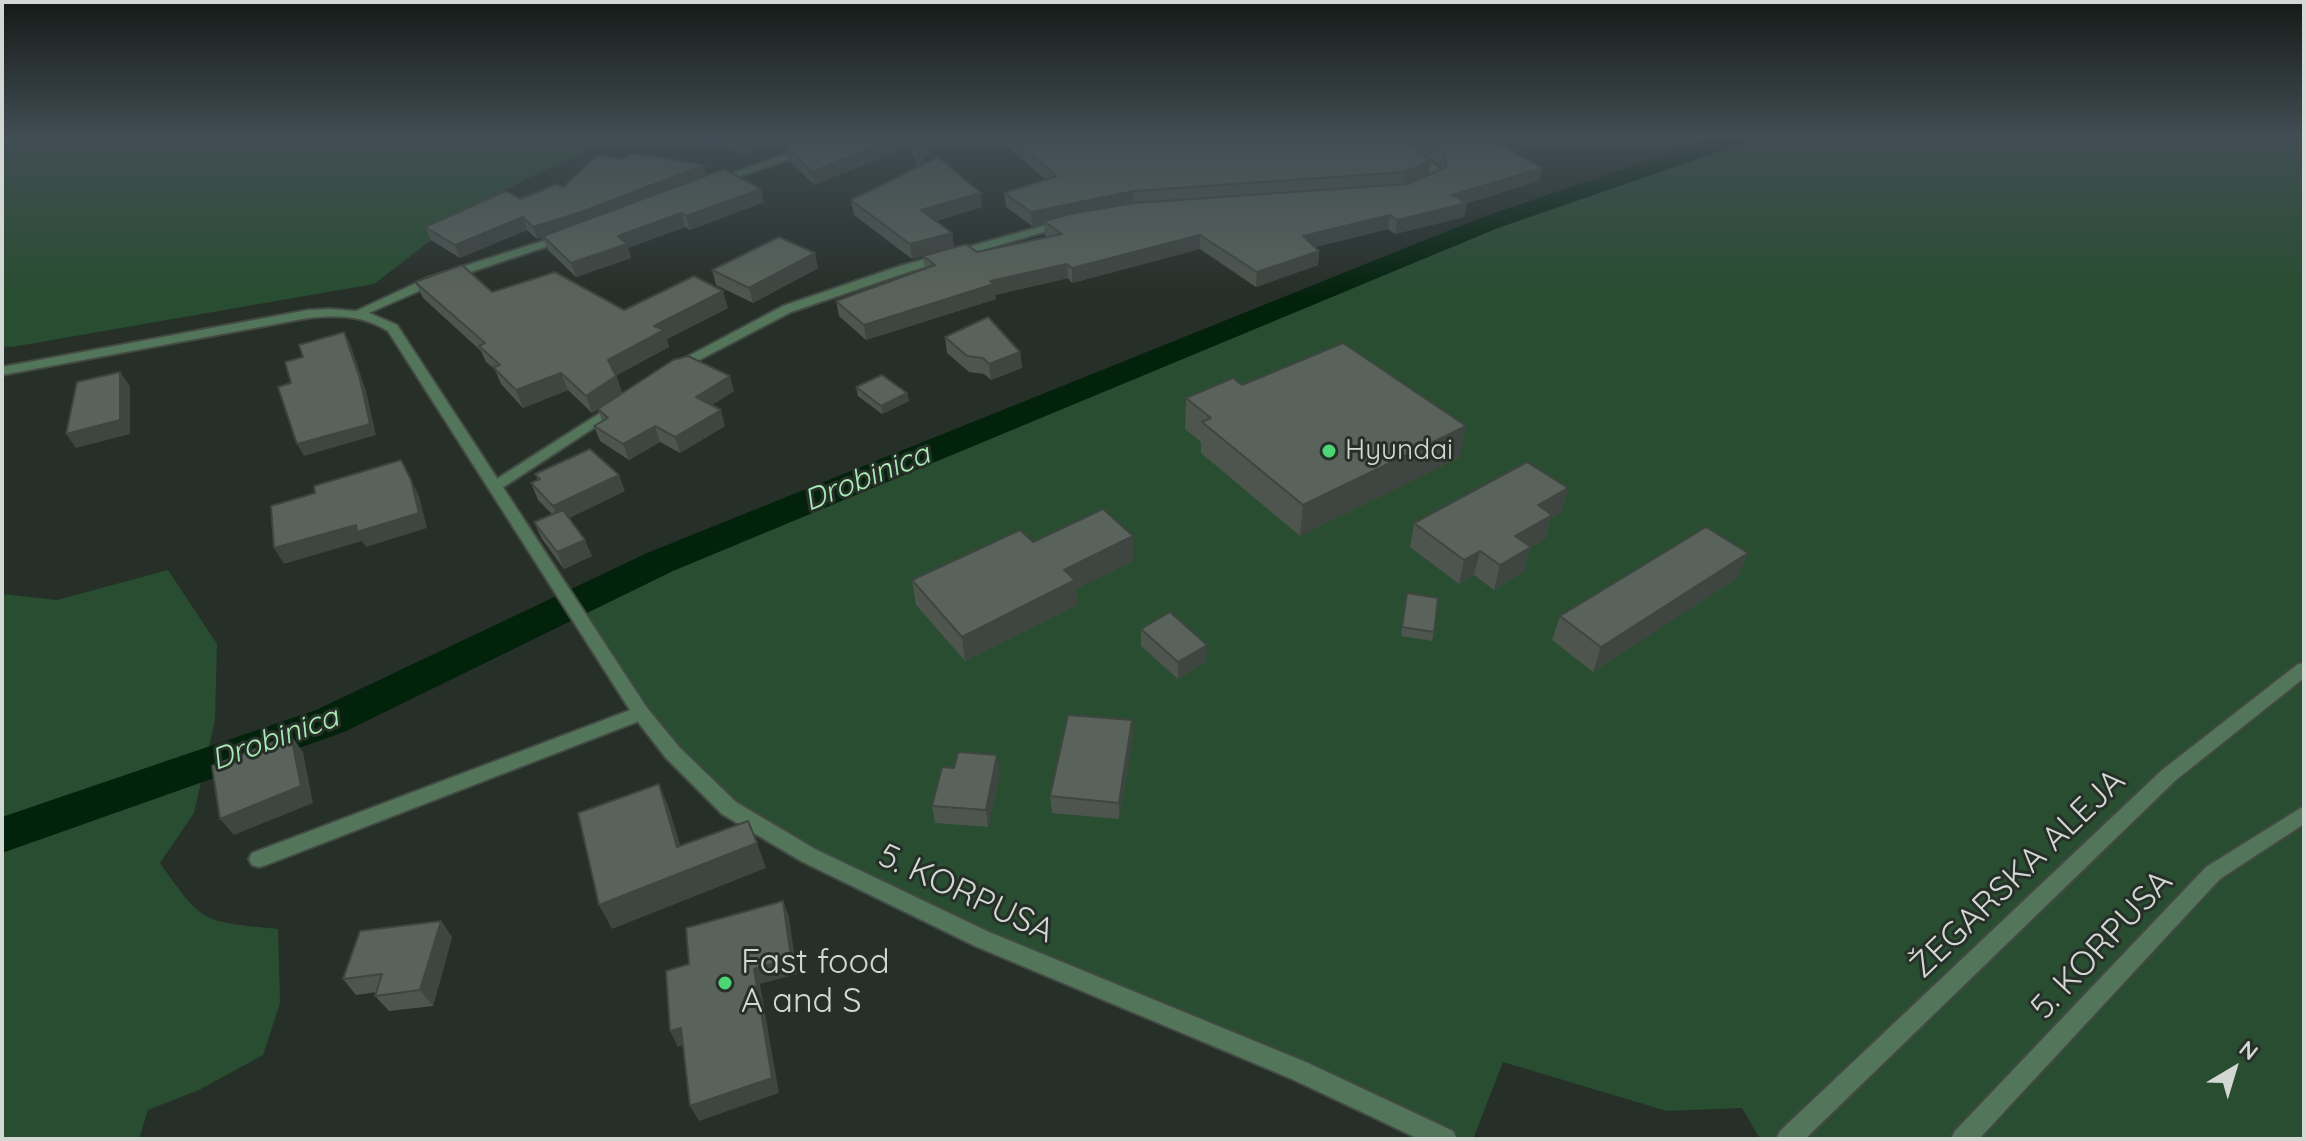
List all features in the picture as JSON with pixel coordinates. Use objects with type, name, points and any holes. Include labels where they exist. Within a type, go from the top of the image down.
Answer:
[{"type":"street","points":[[1406,192],[1411,190]]},
{"type":"street","points":[[663,375],[787,309],[904,269],[1073,221]]},
{"type":"street","points":[[2,371],[308,314],[360,312],[431,281],[578,233]]},
{"type":"street","name":"5. KORPUSA","points":[[360,312],[393,328],[497,485],[554,583],[641,713],[673,753],[729,808],[808,855],[982,939],[1300,1071],[1445,1139]]},
{"type":"street","points":[[497,485],[630,398]]},
{"type":"street","name":"ŽEGARSKA ALEJA","points":[[1788,1139],[2169,775],[2304,669]]},
{"type":"street","points":[[259,859],[641,713]]},
{"type":"street","name":"5. KORPUSA","points":[[1963,1139],[2213,873],[2304,814]]},
{"type":"green space","points":[[2,190],[504,190],[482,201],[374,284],[12,347],[2,346]]},
{"type":"green space","points":[[1584,190],[2304,190],[2304,1139],[1760,1139],[1742,1108],[1667,1111],[1503,1062],[1473,1139],[1445,1139],[1104,992],[729,808],[673,753],[576,617],[557,614],[660,562],[1489,223]]},
{"type":"green space","points":[[168,570],[217,644],[215,720],[194,813],[160,863],[186,899],[207,917],[234,924],[278,929],[280,1003],[263,1055],[199,1090],[148,1110],[139,1139],[2,1139],[2,594],[57,600]]},
{"type":"building","points":[[542,190],[638,190],[533,227],[523,217],[455,245],[425,227],[506,191],[520,199]]},
{"type":"building","points":[[667,190],[758,190],[618,236],[627,244],[571,263],[543,236]]},
{"type":"building","points":[[871,190],[978,190],[981,193],[921,210],[952,233],[910,244],[851,200]]},
{"type":"building","points":[[1013,190],[1145,190],[1031,212],[1004,193]]},
{"type":"building","points":[[1318,190],[1468,190],[1452,195],[1467,203],[1397,220],[1390,215],[1303,236],[1319,251],[1257,272],[1200,235],[1072,268],[1067,264],[990,281],[994,284],[864,325],[836,301],[935,265],[923,256],[966,244],[977,252],[1062,234],[1044,221],[1134,203]]},
{"type":"building","points":[[779,237],[815,253],[749,288],[712,270]]},
{"type":"building","points":[[462,265],[492,292],[555,272],[624,310],[694,276],[723,291],[654,326],[664,330],[608,360],[616,376],[586,396],[561,373],[516,390],[493,367],[500,365],[479,346],[485,343],[415,282]]},
{"type":"building","points":[[988,317],[1020,352],[989,364],[983,358],[967,356],[945,337]]},
{"type":"building","points":[[344,332],[360,379],[370,424],[297,444],[278,387],[291,383],[285,362],[303,357],[299,345]]},
{"type":"building","name":"Hyundai","points":[[1343,343],[1466,426],[1303,505],[1202,422],[1211,418],[1186,398],[1233,378],[1242,385]]},
{"type":"building","points":[[688,356],[730,376],[696,397],[721,410],[675,437],[655,426],[623,444],[594,426],[608,418],[598,409],[673,360]]},
{"type":"building","points":[[120,372],[120,420],[66,434],[77,382]]},
{"type":"building","points":[[882,375],[907,393],[881,406],[856,387]]},
{"type":"building","points":[[590,449],[619,475],[553,506],[531,483],[540,479],[535,474]]},
{"type":"building","points":[[401,460],[411,480],[419,513],[357,532],[356,525],[274,548],[271,506],[315,493],[314,486]]},
{"type":"building","points":[[1527,462],[1568,488],[1538,505],[1552,515],[1515,536],[1531,547],[1500,565],[1480,551],[1464,560],[1414,523]]},
{"type":"building","points":[[1103,509],[1133,536],[1064,570],[1075,580],[962,637],[912,580],[1020,530],[1033,542]]},
{"type":"building","points":[[563,510],[585,540],[557,552],[534,522]]},
{"type":"building","points":[[1706,527],[1748,553],[1601,647],[1560,616]]},
{"type":"building","points":[[1407,593],[1438,598],[1434,632],[1402,627]]},
{"type":"building","points":[[1170,612],[1207,645],[1178,662],[1141,629]]},
{"type":"building","points":[[1068,715],[1132,720],[1119,803],[1050,796]]},
{"type":"building","points":[[291,735],[301,786],[220,819],[212,766]]},
{"type":"building","points":[[958,752],[997,755],[986,810],[932,806],[942,767],[954,768]]},
{"type":"building","points":[[659,784],[677,847],[748,821],[757,843],[599,905],[578,813]]},
{"type":"building","points":[[783,901],[791,958],[754,969],[772,1078],[690,1106],[681,1028],[670,1031],[666,971],[689,964],[686,928]]},
{"type":"building","points":[[441,921],[420,990],[375,996],[382,974],[343,979],[360,931]]},
{"type":"waterway","name":"Drobinica","points":[[2,835],[330,721],[660,562],[1489,223],[1584,190]]},
{"type":"place","name":"Hyundai","points":[[1329,451]]},
{"type":"place","name":"Fast food A and S","points":[[725,983]]}]
